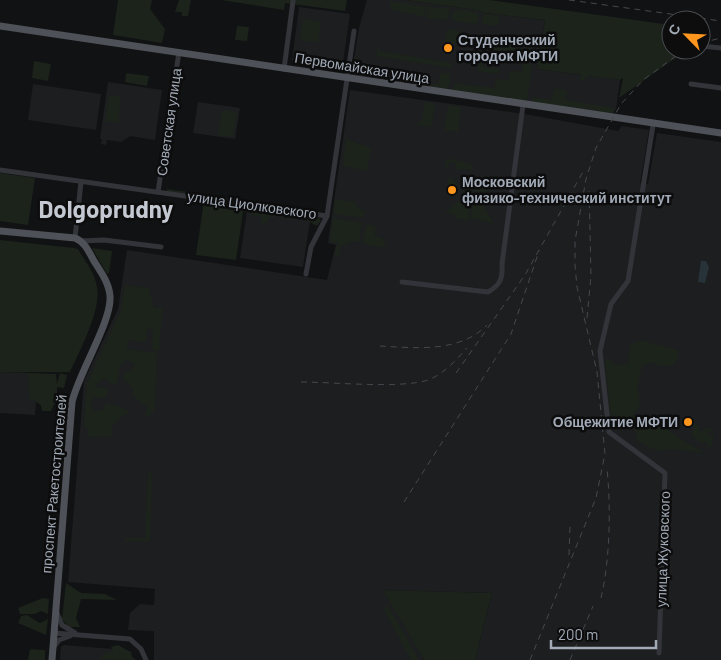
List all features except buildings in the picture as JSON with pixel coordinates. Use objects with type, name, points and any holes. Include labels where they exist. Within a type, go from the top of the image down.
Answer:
[{"type":"main road","name":"Первомайская улица","points":[[0,26],[721,134]]},
{"type":"main road","points":[[0,230],[78,239]]},
{"type":"main road","name":"проспект Ракетостроителей","points":[[52,660],[72,402],[80,374],[104,322],[110,304],[106,282],[78,239]]},
{"type":"street","points":[[284,69],[293,1]]},
{"type":"street","points":[[306,274],[311,247],[327,216],[354,31]]},
{"type":"street","name":"Советская улица","points":[[158,192],[179,52]]},
{"type":"street","points":[[691,84],[721,88]]},
{"type":"street","points":[[402,282],[488,292],[500,283],[523,105]]},
{"type":"street","name":"улица Жуковского","points":[[653,125],[628,281],[611,304],[600,351],[609,432],[665,473],[659,653]]},
{"type":"street","name":"улица Циолковского","points":[[0,170],[327,216]]},
{"type":"street","points":[[81,182],[78,239],[162,247]]},
{"type":"street","points":[[56,611],[62,625],[78,635]]},
{"type":"street","points":[[54,633],[130,639],[142,649],[146,660]]},
{"type":"street","points":[[53,648],[62,638],[78,635]]},
{"type":"shaded area","points":[[118,0],[152,0],[150,9],[165,29],[162,43],[113,35]]},
{"type":"shaded area","points":[[179,0],[191,0],[188,16],[182,16],[182,12],[175,12]]},
{"type":"shaded area","points":[[221,0],[347,0],[345,11],[285,3],[284,10]]},
{"type":"shaded area","name":"Студенческий городок МФТИ","points":[[367,0],[405,0],[477,10],[485,13],[545,20],[537,69],[620,80],[616,109],[612,115],[351,77],[359,28]]},
{"type":"shaded area","points":[[405,0],[490,0],[661,24],[661,60],[673,60],[619,98],[623,78],[620,80],[588,76],[582,82],[579,79],[582,75],[537,69],[545,20],[485,13],[477,10]]},
{"type":"shaded area","points":[[391,1],[426,7],[424,17],[390,9]]},
{"type":"shaded area","points":[[427,6],[450,9],[448,20],[426,18]]},
{"type":"shaded area","points":[[299,7],[350,14],[342,69],[292,61]]},
{"type":"shaded area","points":[[457,9],[478,13],[479,21],[474,24],[453,21],[452,13]]},
{"type":"shaded area","points":[[483,14],[500,16],[498,26],[481,24]]},
{"type":"shaded area","points":[[303,19],[321,22],[318,43],[300,40]]},
{"type":"shaded area","points":[[237,26],[249,27],[247,41],[235,40]]},
{"type":"shaded area","points":[[447,29],[461,31],[460,39],[527,49],[526,55],[445,43]]},
{"type":"shaded area","points":[[379,39],[379,51],[452,63],[451,68],[376,56]]},
{"type":"shaded area","points":[[481,51],[525,58],[532,67],[527,101],[453,90],[454,83],[494,88],[496,79],[508,80],[510,70],[522,72],[524,61],[485,55],[483,67],[499,69],[498,74],[478,71]]},
{"type":"shaded area","points":[[355,58],[361,59],[359,72],[438,84],[440,73],[451,74],[448,89],[352,74]]},
{"type":"shaded area","points":[[34,61],[51,64],[48,81],[32,78]]},
{"type":"shaded area","points":[[126,73],[149,76],[147,86],[125,82]]},
{"type":"shaded area","points":[[108,82],[162,90],[155,140],[130,136],[121,142],[107,140],[106,145],[101,144],[102,139],[100,139]]},
{"type":"shaded area","points":[[33,84],[101,94],[96,130],[28,120]]},
{"type":"shaded area","points":[[554,88],[567,91],[566,100],[615,108],[612,115],[532,103],[532,97],[552,100]]},
{"type":"shaded area","points":[[350,90],[525,114],[618,131],[622,126],[649,130],[640,183],[648,184],[657,133],[721,142],[721,660],[475,660],[492,593],[384,590],[424,660],[154,660],[154,631],[128,630],[130,613],[140,604],[154,605],[155,589],[68,582],[84,381],[118,309],[127,250],[327,280],[336,245],[328,243]]},
{"type":"shaded area","points":[[109,95],[121,97],[118,123],[105,121]]},
{"type":"shaded area","points":[[198,102],[240,108],[235,139],[193,133]]},
{"type":"shaded area","points":[[425,102],[435,103],[432,124],[429,127],[416,125],[422,120]]},
{"type":"shaded area","points":[[448,105],[461,107],[458,132],[444,130]]},
{"type":"shaded area","points":[[222,110],[237,112],[233,137],[218,135]]},
{"type":"shaded area","points":[[346,139],[371,148],[367,171],[343,166]]},
{"type":"shaded area","points":[[448,158],[473,165],[472,172],[467,169],[455,169],[456,163],[450,162],[448,168],[444,167]]},
{"type":"shaded area","points":[[0,173],[35,178],[28,225],[0,221]]},
{"type":"shaded area","points":[[465,175],[481,178],[473,191],[463,189]]},
{"type":"shaded area","points":[[449,176],[458,184],[457,197],[446,196]]},
{"type":"shaded area","points":[[497,180],[500,182],[486,192],[474,191],[482,181],[494,183]]},
{"type":"shaded area","points":[[167,189],[324,212],[167,192]]},
{"type":"shaded area","points":[[335,199],[356,202],[358,209],[365,211],[364,218],[333,214]]},
{"type":"shaded area","points":[[204,200],[249,209],[308,217],[316,220],[317,217],[321,220],[317,226],[306,220],[274,216],[269,218],[263,226],[260,215],[254,216],[249,212],[243,212],[236,260],[196,255]]},
{"type":"shaded area","points":[[458,202],[471,204],[468,220],[457,219],[454,214],[444,213],[443,216],[440,216]]},
{"type":"shaded area","points":[[473,204],[483,205],[494,224],[473,218],[470,221]]},
{"type":"shaded area","points":[[247,211],[310,221],[303,267],[240,258]]},
{"type":"shaded area","points":[[333,218],[362,223],[359,242],[353,241],[341,246],[339,256],[334,255],[338,243],[330,242]]},
{"type":"shaded area","points":[[369,224],[377,227],[374,235],[386,240],[383,248],[362,243],[365,227]]},
{"type":"shaded area","points":[[0,240],[78,249],[92,272],[97,287],[96,307],[89,330],[70,372],[0,372]]},
{"type":"shaded area","points":[[92,248],[112,251],[109,273],[107,274]]},
{"type":"shaded area","points":[[701,261],[706,261],[709,267],[705,283],[698,282]]},
{"type":"shaded area","points":[[125,285],[149,288],[154,308],[163,307],[159,350],[152,350],[153,331],[148,327],[146,342],[129,340],[126,349],[157,353],[155,409],[149,416],[146,416],[147,407],[133,396],[133,388],[123,379],[125,373],[133,369],[134,364],[127,360],[119,366],[118,381],[113,386],[105,378],[94,386],[108,389],[106,398],[93,397],[91,406],[95,412],[104,409],[106,403],[109,403],[121,407],[130,413],[115,423],[111,429],[114,432],[111,436],[88,437],[88,429],[84,427],[87,383],[121,310]]},
{"type":"shaded area","points":[[642,340],[678,350],[679,356],[673,366],[657,365],[651,362],[642,367],[637,387],[640,405],[633,415],[637,418],[648,416],[653,418],[679,438],[705,453],[671,449],[658,451],[638,442],[631,423],[625,419],[614,417],[610,413],[605,359],[611,359],[613,365],[629,364],[628,354],[631,344]]},
{"type":"shaded area","points":[[0,372],[38,373],[35,415],[0,413]]},
{"type":"shaded area","points":[[28,373],[56,374],[57,384],[60,373],[67,375],[64,388],[57,387],[57,398],[51,411],[42,411],[41,405],[29,398]]},
{"type":"shaded area","points":[[694,422],[699,426],[699,431],[703,431],[704,428],[714,429],[714,431],[708,431],[708,437],[711,434],[714,435],[712,447],[708,447],[705,441],[702,443],[692,437]]},
{"type":"shaded area","points":[[148,473],[152,473],[150,541],[126,541],[126,538],[145,538]]},
{"type":"shaded area","points":[[66,583],[81,593],[105,594],[117,600],[81,599],[76,618],[80,627],[69,627],[62,619]]},
{"type":"shaded area","points":[[383,590],[492,593],[475,660],[424,660]]},
{"type":"shaded area","points":[[43,598],[49,599],[48,614],[41,611],[35,614],[20,614],[18,608]]},
{"type":"shaded area","points":[[385,607],[389,607],[419,660],[411,660],[384,610]]},
{"type":"shaded area","points":[[27,615],[40,623],[48,619],[46,635],[18,623],[21,616]]},
{"type":"shaded area","points":[[64,645],[125,650],[136,660],[60,660],[61,647]]},
{"type":"shaded area","points":[[118,645],[131,652],[133,660],[100,659],[107,651],[114,653],[111,647]]},
{"type":"shaded area","points":[[30,649],[45,650],[45,660],[28,660]]},
{"type":"railway","points":[[569,0],[721,21]]},
{"type":"railway","points":[[711,40],[721,38]]},
{"type":"railway","points":[[530,660],[596,498],[605,454],[597,372],[577,287],[575,265],[575,241],[586,179],[596,148],[621,104],[643,80],[670,60]]},
{"type":"railway","points":[[456,373],[525,275],[584,170]]},
{"type":"railway","points":[[587,318],[591,276],[589,186]]},
{"type":"railway","points":[[404,502],[511,334],[539,251]]},
{"type":"railway","points":[[380,346],[436,347],[464,340],[476,334],[487,325]]},
{"type":"railway","points":[[301,382],[384,385],[416,383],[428,380],[439,374],[467,348]]},
{"type":"railway","points":[[601,598],[609,534],[607,469]]},
{"type":"railway","points":[[569,555],[570,527]]},
{"type":"railway","points":[[570,660],[593,606]]},
{"type":"place","name":"Студенческий городок МФТИ","points":[[448,48]]},
{"type":"place","name":"Московский физико-технический институт","points":[[452,190]]},
{"type":"place","name":"Общежитие МФТИ","points":[[688,422]]},
{"type":"district","name":"Dolgoprudny","points":[[106,210]]}]
